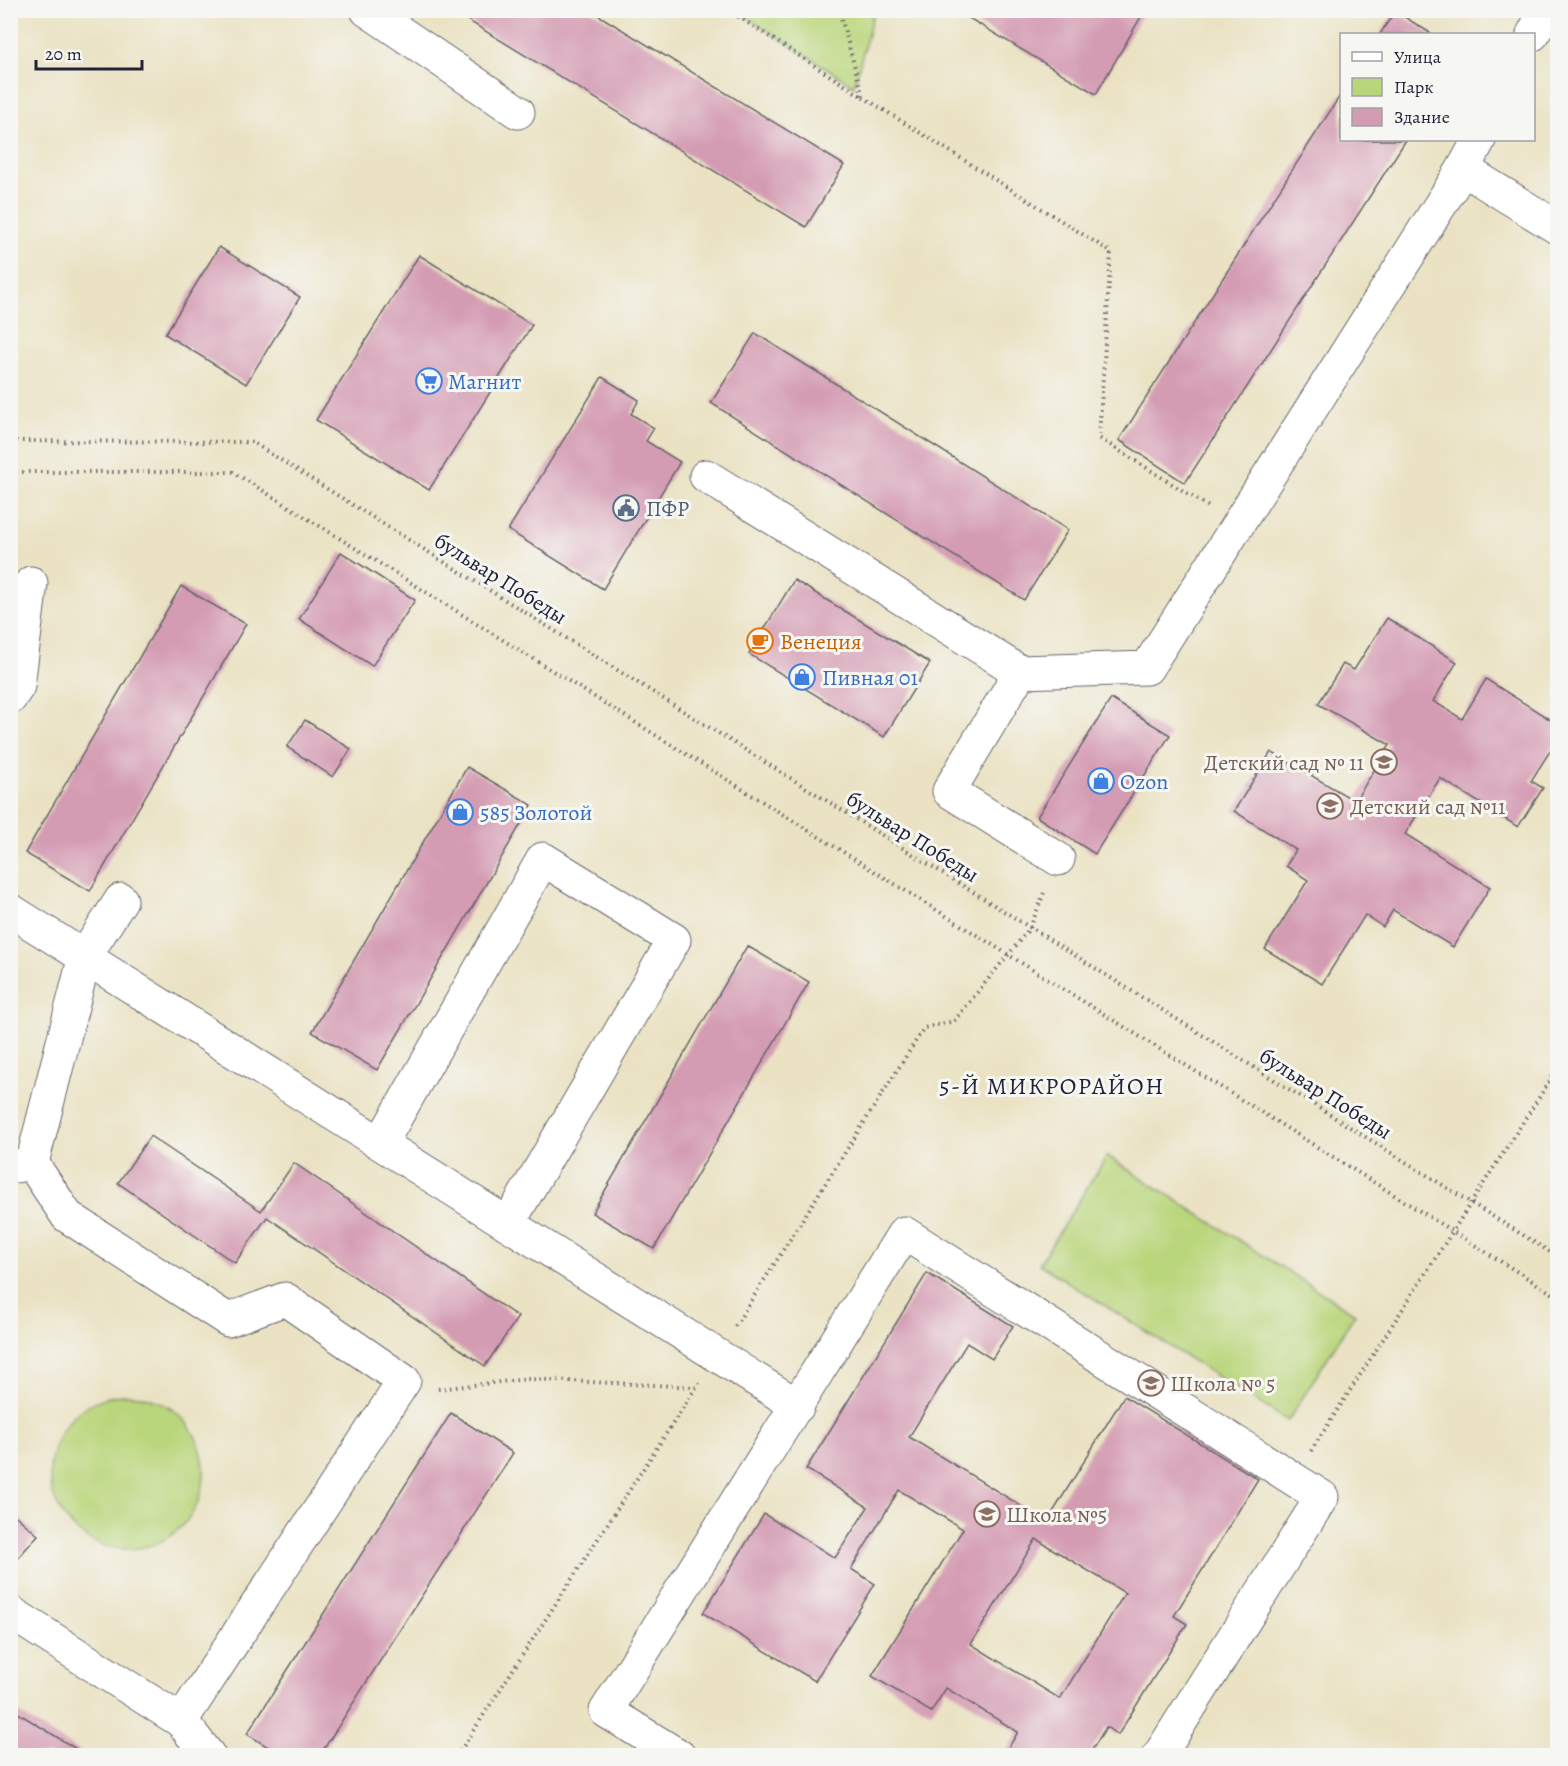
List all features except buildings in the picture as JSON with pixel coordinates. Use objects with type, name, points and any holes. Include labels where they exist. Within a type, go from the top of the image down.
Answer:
[{"type":"lane","points":[[367,10],[518,112]]},
{"type":"lane","points":[[1534,33],[1546,10]]},
{"type":"lane","points":[[706,476],[1020,672],[1148,668],[1478,141]]},
{"type":"lane","points":[[1463,169],[1557,228]]},
{"type":"lane","points":[[10,698],[18,686],[31,583]]},
{"type":"lane","points":[[1020,672],[949,791],[1058,859]]},
{"type":"lane","points":[[381,1143],[543,859],[674,940],[508,1224]]},
{"type":"lane","points":[[121,900],[85,956],[21,1165],[67,1216],[228,1320],[285,1299],[404,1381],[181,1721]]},
{"type":"lane","points":[[10,910],[798,1406]]},
{"type":"lane","points":[[679,1755],[606,1711],[904,1233],[1322,1497],[1159,1755]]},
{"type":"lane","points":[[10,1612],[181,1721],[209,1755]]},
{"type":"path","points":[[728,10],[1111,252],[1099,438],[1238,525]]},
{"type":"path","points":[[839,10],[863,97]]},
{"type":"path","name":"бульвар Победы","points":[[10,441],[252,442],[1557,1257]]},
{"type":"path","points":[[10,472],[233,472],[1557,1297]]},
{"type":"path","points":[[457,1755],[717,1355],[924,1028],[954,1021],[1009,955],[1030,928],[1058,859]]},
{"type":"path","points":[[1293,1479],[1557,1068]]},
{"type":"path","points":[[396,1394],[527,1379],[696,1387]]},
{"type":"green space","points":[[737,11],[874,11],[854,86]]},
{"type":"green space","points":[[1107,1156],[1355,1314],[1288,1421],[1039,1264]]},
{"type":"green space","points":[[127,1395],[142,1396],[157,1401],[182,1417],[198,1442],[203,1457],[203,1487],[198,1502],[182,1527],[157,1543],[142,1548],[127,1549],[112,1548],[97,1543],[72,1527],[56,1502],[51,1487],[50,1472],[51,1457],[56,1442],[72,1417],[97,1401],[112,1396]]},
{"type":"place","name":"Магнит","points":[[429,381]]},
{"type":"place","name":"ПФР","points":[[626,508]]},
{"type":"place","name":"Венеция","points":[[760,641]]},
{"type":"place","name":"Пивная 01","points":[[802,677]]},
{"type":"place","name":"Детский сад № 11","points":[[1384,762]]},
{"type":"place","name":"Ozon","points":[[1101,781]]},
{"type":"place","name":"Детский сад №11","points":[[1330,806]]},
{"type":"place","name":"585 Золотой","points":[[460,812]]},
{"type":"place","name":"Школа № 5","points":[[1151,1383]]},
{"type":"place","name":"Школа №5","points":[[987,1514]]},
{"type":"district","name":"5-Й МИКРОРАЙОН","points":[[1052,1086]]}]
